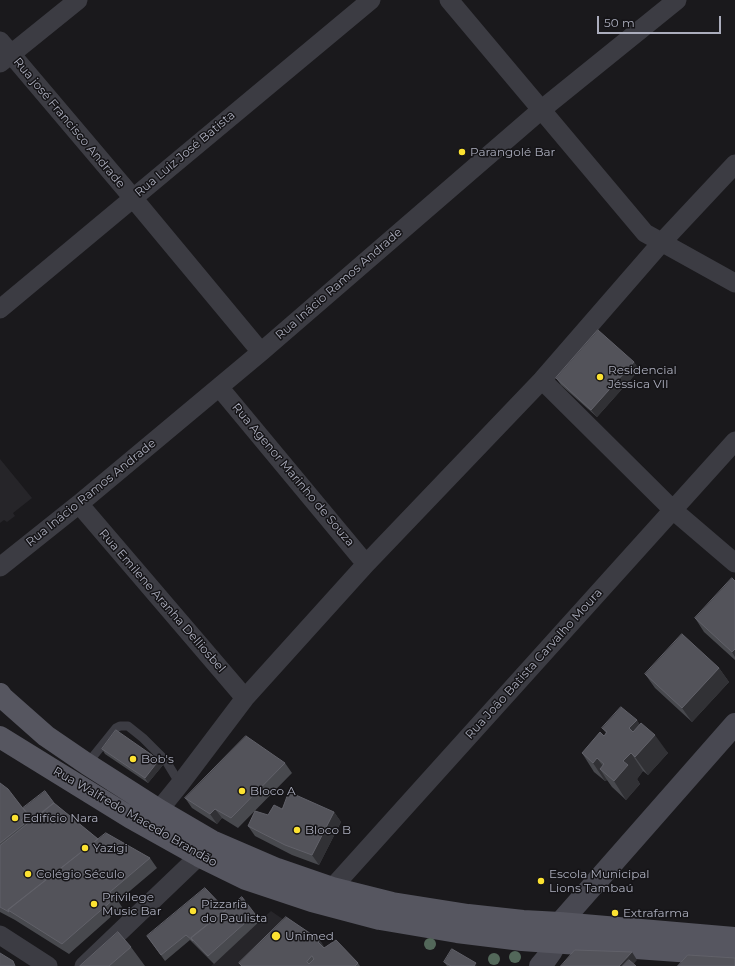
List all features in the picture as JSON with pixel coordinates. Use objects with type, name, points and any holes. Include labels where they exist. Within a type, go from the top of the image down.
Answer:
[{"type":"main road","name":"Rua Walfredo Macedo Brandão","points":[[0,694],[46,736],[159,810],[212,840],[277,868],[332,888],[400,904],[468,915],[516,920],[558,933]]},
{"type":"main road","points":[[540,966],[550,955],[558,933],[735,724]]},
{"type":"main road","name":"Rua Walfredo Macedo Brandão","points":[[0,737],[131,818],[199,856],[246,879],[312,901],[380,919],[457,932],[522,940],[558,933]]},
{"type":"main road","points":[[558,933],[735,938]]},
{"type":"main road","points":[[558,933],[735,955]]},
{"type":"street","points":[[4,52],[78,0]]},
{"type":"street","name":"Rua Luiz José Batista","points":[[0,309],[371,0]]},
{"type":"street","points":[[449,0],[646,233],[735,283]]},
{"type":"street","name":"Rua Inácio Ramos Andrade","points":[[0,567],[79,504],[261,352],[541,110],[677,0]]},
{"type":"street","name":"Rua josé Francisco Andrade","points":[[4,52],[133,198],[261,352]]},
{"type":"street","points":[[159,810],[245,698],[366,564],[542,380],[662,242],[735,164]]},
{"type":"street","points":[[542,380],[673,510],[735,563]]},
{"type":"street","name":"Rua Agenor Marinho de Souza","points":[[219,387],[366,564]]},
{"type":"street","name":"Rua João Batista Carvalho Moura","points":[[332,888],[735,441]]},
{"type":"street","name":"Rua Emilene Aranha Delliosbel","points":[[79,504],[245,698]]},
{"type":"street","points":[[84,966],[199,856]]},
{"type":"street","points":[[0,935],[48,966]]},
{"type":"lane","points":[[87,764],[116,728],[120,726],[128,726],[143,738],[166,761],[180,784]]},
{"type":"shaded area","points":[[0,459],[32,498],[13,513],[15,516],[7,522],[4,520],[0,523]]},
{"type":"shaded area","name":"Unimed","points":[[271,911],[325,948],[323,950],[320,966],[211,966]]},
{"type":"building","name":"Residencial Jéssica VII","points":[[598,330],[634,362],[591,410],[556,378]]},
{"type":"building","points":[[732,578],[735,581],[735,649],[732,652],[695,618]]},
{"type":"building","points":[[682,634],[719,668],[682,708],[645,674]]},
{"type":"building","points":[[621,707],[637,720],[629,728],[633,732],[641,723],[655,735],[635,757],[631,753],[623,761],[628,765],[614,781],[600,769],[604,764],[597,758],[593,763],[582,753],[600,732],[604,736],[607,732],[602,728]]},
{"type":"building","name":"Bob's","points":[[116,730],[159,760],[145,778],[102,749]]},
{"type":"building","name":"Bloco A","points":[[246,736],[285,763],[231,818],[215,809],[210,814],[185,798]]},
{"type":"building","name":"Edifício Nara","points":[[0,783],[8,789],[28,815],[21,820],[24,824],[0,843]]},
{"type":"building","points":[[45,791],[54,803],[33,820],[23,808]]},
{"type":"building","name":"Bloco B","points":[[289,792],[334,812],[312,855],[285,845],[248,826],[255,811],[268,815],[274,805],[282,809]]},
{"type":"building","points":[[54,803],[98,839],[8,910],[9,912],[0,907],[0,846]]},
{"type":"building","points":[[106,833],[150,858],[110,892],[115,898],[62,944],[8,910]]},
{"type":"building","points":[[205,888],[226,910],[191,938],[193,941],[186,935],[161,955],[147,936]]},
{"type":"building","points":[[242,897],[255,914],[208,956],[191,938]]},
{"type":"building","name":"Unimed","points":[[286,917],[320,940],[318,942],[324,948],[336,940],[358,963],[355,966],[242,966],[239,963]],"holes":[[[312,956],[314,959],[309,964],[307,962]]]},
{"type":"building","points":[[118,932],[131,947],[109,966],[80,966]]},
{"type":"building","points":[[452,949],[476,963],[474,966],[451,966],[444,962]]},
{"type":"building","points":[[575,950],[632,952],[619,966],[561,966]]},
{"type":"building","points":[[0,953],[13,961],[15,966],[0,966]]},
{"type":"building","points":[[688,955],[735,958],[735,965],[678,966]]},
{"type":"building","points":[[629,960],[636,966],[623,966]]},
{"type":"place","name":"Parangolé Bar","points":[[462,152]]},
{"type":"place","name":"Residencial Jéssica VII","points":[[600,377]]},
{"type":"place","name":"Bob's","points":[[133,759]]},
{"type":"place","name":"Bloco A","points":[[242,791]]},
{"type":"place","name":"Edifício Nara","points":[[15,818]]},
{"type":"place","name":"Bloco B","points":[[297,830]]},
{"type":"place","name":"Yazigi","points":[[85,848]]},
{"type":"place","name":"Colégio Século","points":[[28,874]]},
{"type":"place","name":"Escola Municipal Lions Tambaú","points":[[541,881]]},
{"type":"place","name":"Privilege Music Bar","points":[[94,904]]},
{"type":"place","name":"Pizzaria do Paulista","points":[[193,911]]},
{"type":"place","name":"Extrafarma","points":[[615,913]]},
{"type":"place","name":"Unimed","points":[[276,936]]}]
